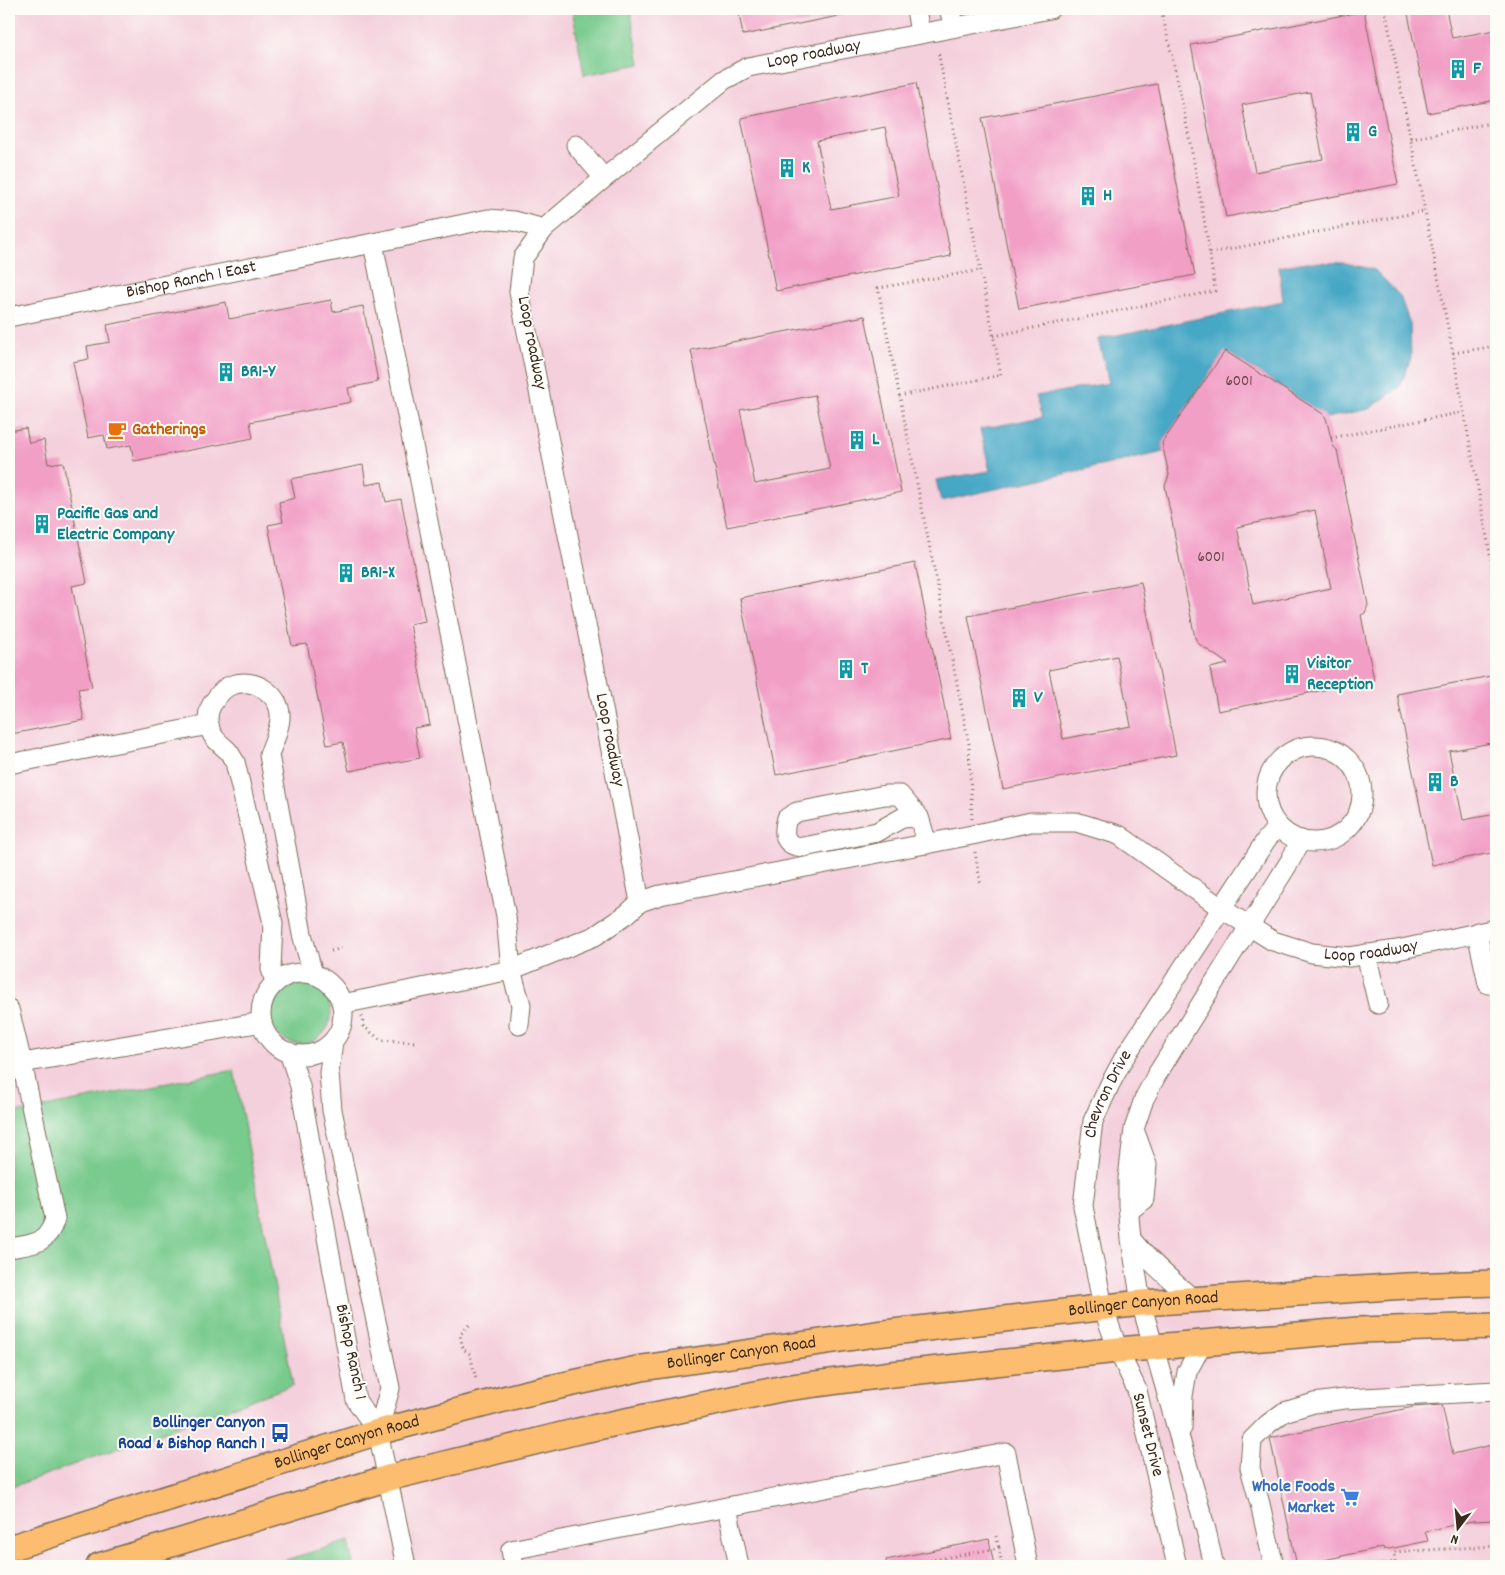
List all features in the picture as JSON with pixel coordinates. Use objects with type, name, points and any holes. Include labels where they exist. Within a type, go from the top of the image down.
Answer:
[{"type":"main road","name":"Bollinger Canyon Road","points":[[9,1548],[378,1432],[523,1394],[642,1368],[876,1334],[1141,1303],[1406,1286],[1496,1283]]},
{"type":"main road","points":[[99,1566],[388,1478],[578,1431],[785,1388],[892,1374],[1152,1347],[1358,1330],[1496,1326]]},
{"type":"street","points":[[916,9],[920,34]]},
{"type":"street","points":[[949,9],[954,27]]},
{"type":"street","name":"Loop roadway","points":[[1050,9],[748,67],[724,80],[604,178],[544,229],[522,258],[519,292],[640,902],[660,895],[928,844],[1031,822],[1076,822],[1118,834],[1221,908],[1273,941],[1312,953],[1349,957],[1397,950],[1496,929]]},
{"type":"street","points":[[576,144],[604,178]]},
{"type":"street","name":"Bishop Ranch 1 East","points":[[9,317],[488,218],[514,221],[544,229]]},
{"type":"street","points":[[374,243],[506,916],[511,970],[521,1005],[519,1025]]},
{"type":"street","points":[[275,982],[272,969],[273,923],[235,762],[227,750],[218,743],[209,725],[208,713],[212,703],[230,685],[252,684],[262,688],[274,697],[279,705],[278,730],[269,755],[302,934],[313,974]]},
{"type":"street","points":[[9,764],[209,725]]},
{"type":"street","points":[[1317,745],[1333,749],[1346,757],[1357,770],[1362,786],[1362,802],[1357,817],[1347,830],[1333,838],[1317,842],[1301,840],[1289,835],[1278,826],[1270,813],[1266,797],[1268,781],[1274,766],[1286,754],[1300,747],[1317,745]]},
{"type":"street","points":[[920,817],[902,818],[877,832],[804,847],[795,846],[788,842],[784,835],[787,818],[797,812],[885,795],[900,795],[920,817],[928,844]]},
{"type":"street","name":"Chevron Drive","points":[[1103,1307],[1084,1206],[1093,1121],[1124,1058],[1266,840],[1278,826]]},
{"type":"street","name":"Chevron Drive","points":[[1131,1239],[1128,1211],[1144,1199],[1147,1165],[1134,1129],[1144,1099],[1156,1076],[1290,861],[1301,840]]},
{"type":"street","points":[[342,1004],[511,970],[595,936],[640,902]]},
{"type":"street","points":[[1477,932],[1488,984]]},
{"type":"street","points":[[1366,954],[1378,1004]]},
{"type":"street","points":[[290,974],[313,974],[323,978],[335,988],[342,1004],[342,1023],[333,1041],[326,1048],[302,1055],[289,1052],[272,1042],[265,1032],[262,1022],[263,1000],[275,982],[290,974]]},
{"type":"street","points":[[9,1008],[55,1219],[51,1232],[44,1239],[31,1244],[9,1248]]},
{"type":"street","points":[[22,1063],[262,1022]]},
{"type":"street","name":"Bishop Ranch 1","points":[[333,1041],[329,1073],[332,1110],[390,1388],[378,1432]]},
{"type":"street","name":"Bishop Ranch 1","points":[[289,1052],[300,1086],[356,1400],[378,1432]]},
{"type":"street","points":[[1131,1239],[1145,1257],[1194,1300]]},
{"type":"street","points":[[1131,1239],[1141,1303]]},
{"type":"street","name":"Sunset Drive","points":[[1141,1303],[1152,1347],[1162,1374],[1206,1530],[1214,1566]]},
{"type":"street","name":"Sunset Drive","points":[[1103,1307],[1118,1350],[1137,1390],[1177,1566]]},
{"type":"street","name":"Sunset Drive","points":[[1181,1444],[1187,1372],[1202,1344]]},
{"type":"street","points":[[1274,1566],[1250,1468],[1252,1440],[1268,1424],[1284,1412],[1314,1402],[1496,1391]]},
{"type":"street","points":[[378,1432],[406,1566]]},
{"type":"street","points":[[514,1566],[511,1550],[1006,1453],[1028,1566]]},
{"type":"street","points":[[727,1507],[739,1566]]},
{"type":"path","points":[[994,336],[1215,291],[1210,253],[1181,96],[1161,9]]},
{"type":"path","points":[[1385,9],[1495,568],[1496,586]]},
{"type":"path","points":[[899,396],[1001,375],[938,51]]},
{"type":"path","points":[[1411,139],[1496,122]]},
{"type":"path","points":[[1210,253],[1425,211]]},
{"type":"path","points":[[972,824],[969,744],[878,288],[981,270]]},
{"type":"path","points":[[1453,353],[1496,346]]},
{"type":"path","points":[[1331,438],[1464,412]]},
{"type":"path","points":[[975,851],[981,886]]},
{"type":"path","points":[[331,951],[344,948]]},
{"type":"path","points":[[362,1015],[364,1026],[381,1040],[416,1042]]},
{"type":"path","points":[[469,1325],[460,1335],[463,1349],[470,1354],[476,1379]]},
{"type":"path","points":[[996,1536],[1002,1566]]},
{"type":"path","points":[[1371,1566],[1395,1562],[1394,1552],[1496,1546]]},
{"type":"path","points":[[900,1566],[999,1548]]},
{"type":"shaded area","points":[[9,9],[1496,9],[1496,1566],[9,1566]]},
{"type":"green space","points":[[572,9],[630,9],[640,64],[584,75]]},
{"type":"green space","points":[[300,982],[312,984],[322,991],[329,1001],[331,1013],[329,1025],[322,1035],[312,1042],[300,1044],[288,1042],[278,1035],[271,1025],[269,1013],[271,1001],[278,991],[288,984]]},
{"type":"green space","points":[[234,1070],[293,1385],[9,1488],[9,1114]]},
{"type":"green space","points":[[349,1541],[354,1566],[265,1566]]},
{"type":"water","points":[[1306,262],[1346,263],[1375,270],[1400,296],[1410,324],[1411,358],[1400,387],[1369,409],[1326,418],[1323,414],[1225,351],[1162,443],[1164,452],[941,501],[936,480],[990,471],[980,429],[1043,417],[1036,396],[1109,383],[1098,339],[1283,301],[1279,267]]},
{"type":"building","points":[[738,9],[843,9],[844,15],[743,35]]},
{"type":"building","name":"F","points":[[1407,9],[1446,9],[1452,38],[1496,30],[1496,100],[1428,113]]},
{"type":"building","name":"G","points":[[1364,11],[1398,184],[1226,217],[1191,45]],"holes":[[[1310,92],[1323,159],[1255,172],[1242,105]]]},
{"type":"building","name":"K","points":[[916,83],[951,256],[776,291],[741,118]],"holes":[[[885,127],[899,196],[831,209],[817,141]]]},
{"type":"building","name":"H","points":[[1157,84],[1195,275],[1019,309],[982,118]]},
{"type":"building","name":"BR1-Y","points":[[331,300],[333,312],[363,306],[378,382],[348,388],[351,402],[250,422],[253,438],[134,461],[131,445],[107,449],[104,435],[88,438],[73,362],[89,359],[87,346],[110,342],[107,325],[226,302],[229,319]]},
{"type":"building","name":"L","points":[[865,316],[901,492],[727,527],[691,350]],"holes":[[[815,395],[830,469],[755,484],[740,410]]]},
{"type":"building","points":[[1225,351],[1323,414],[1326,418],[1333,446],[1337,450],[1368,605],[1365,613],[1361,615],[1374,680],[1218,711],[1210,668],[1228,664],[1199,644],[1195,638],[1165,486],[1169,475],[1162,443]],"holes":[[[1315,510],[1331,588],[1253,605],[1237,527]]]},
{"type":"building","name":"Pacific Gas and Electric Company","points":[[26,428],[29,443],[44,440],[48,464],[63,462],[87,583],[72,586],[92,687],[78,689],[84,720],[11,734],[9,725],[9,431]]},
{"type":"building","name":"BR1-X","points":[[363,465],[366,485],[382,482],[386,502],[401,499],[425,621],[410,624],[430,725],[414,728],[420,758],[349,771],[343,742],[327,745],[307,644],[292,646],[268,525],[283,522],[279,502],[295,498],[291,479]]},
{"type":"building","name":"T","points":[[915,563],[951,739],[776,775],[740,598]]},
{"type":"building","name":"V","points":[[1141,582],[1176,755],[1003,789],[968,616]],"holes":[[[1117,656],[1131,726],[1063,739],[1049,670]]]},
{"type":"building","name":"B","points":[[1496,675],[1496,742],[1449,751],[1463,820],[1496,814],[1496,852],[1432,865],[1397,694]]},
{"type":"building","name":"Whole Foods Market","points":[[1442,1405],[1453,1454],[1496,1444],[1496,1520],[1472,1521],[1425,1531],[1428,1541],[1384,1550],[1383,1547],[1297,1566],[1270,1438],[1413,1407]]},
{"type":"building","points":[[989,1539],[994,1566],[887,1566],[886,1560]]},
{"type":"place","name":"F","points":[[1458,69]]},
{"type":"place","name":"G","points":[[1353,132]]},
{"type":"place","name":"K","points":[[787,168]]},
{"type":"place","name":"H","points":[[1088,196]]},
{"type":"place","name":"BR1-Y","points":[[226,372]]},
{"type":"place","name":"Gatherings","points":[[117,430]]},
{"type":"place","name":"L","points":[[857,440]]},
{"type":"place","name":"Pacific Gas and Electric Company","points":[[42,524]]},
{"type":"place","name":"BR1-X","points":[[346,573]]},
{"type":"place","name":"T","points":[[846,669]]},
{"type":"place","name":"Visitor Reception","points":[[1292,674]]},
{"type":"place","name":"V","points":[[1019,698]]},
{"type":"place","name":"B","points":[[1435,782]]},
{"type":"place","name":"Bollinger Canyon Road & Bishop Ranch 1","points":[[280,1433]]},
{"type":"place","name":"Whole Foods Market","points":[[1350,1497]]}]
